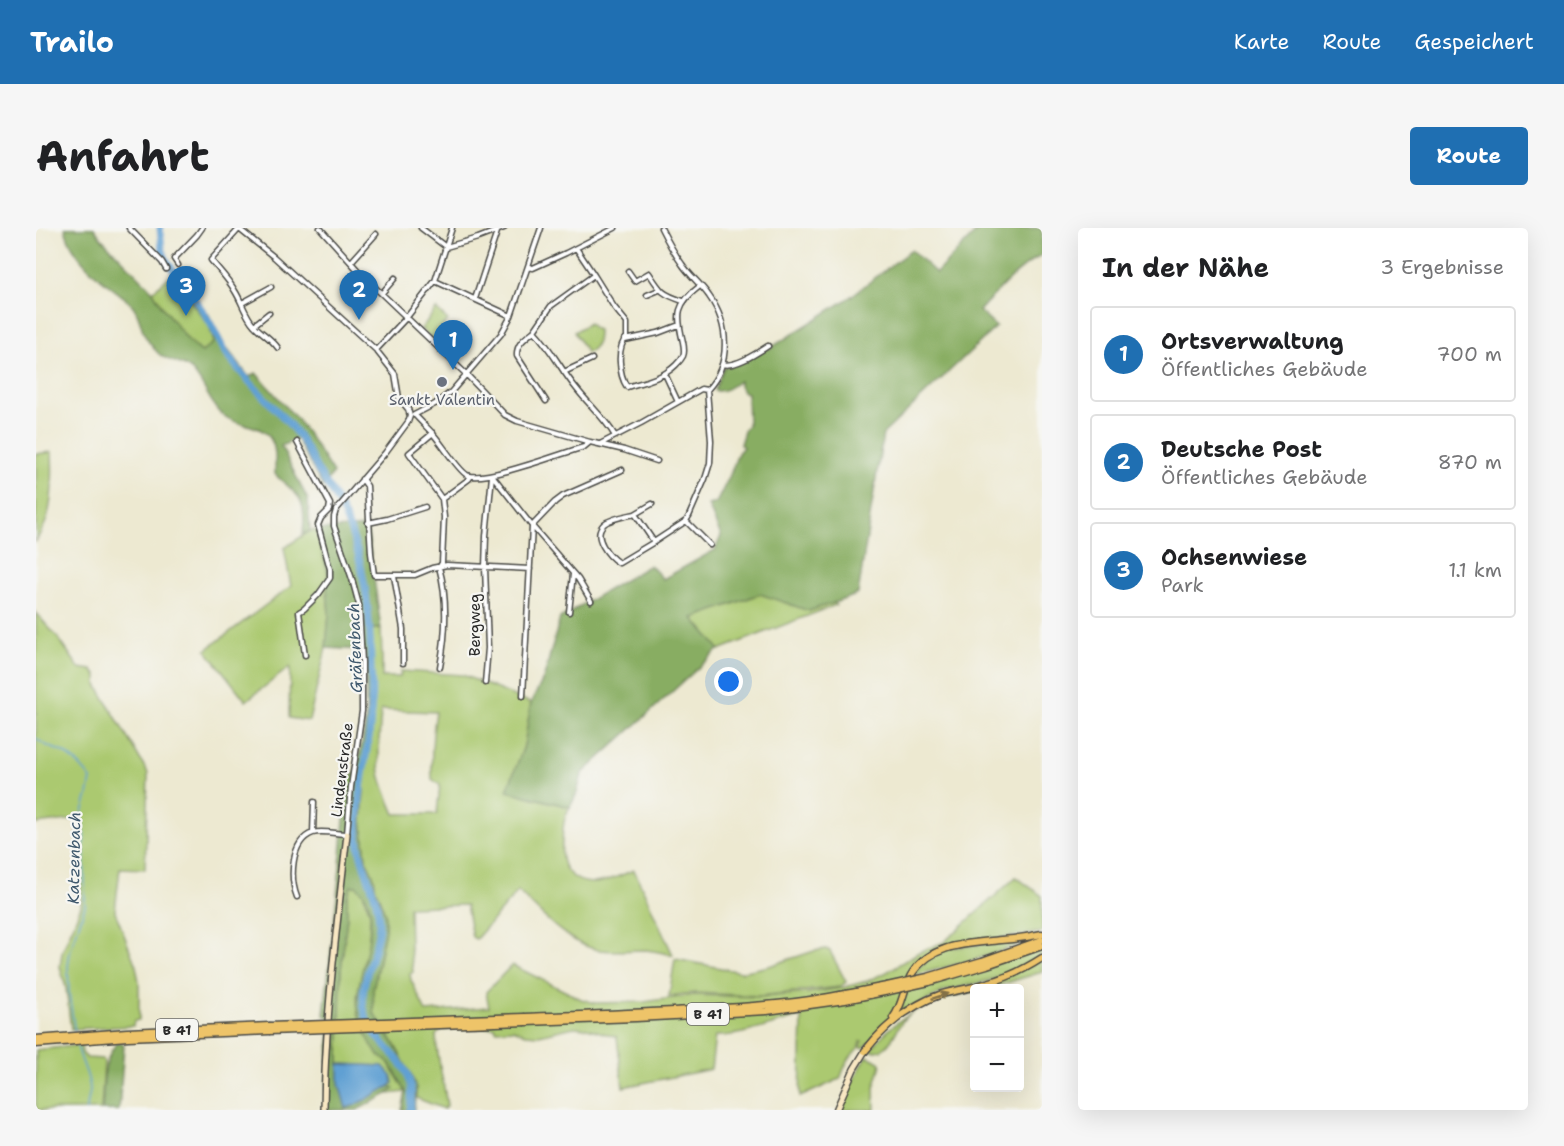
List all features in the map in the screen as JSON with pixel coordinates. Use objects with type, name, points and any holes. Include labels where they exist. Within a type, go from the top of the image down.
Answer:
[{"type":"highway","points":[[865,1051],[899,1011],[907,981],[925,958],[946,947],[1042,934]]},
{"type":"highway","name":"B 41","points":[[928,980],[1042,940]]},
{"type":"highway","name":"B 41","points":[[36,1039],[525,1019],[766,1005],[888,989],[987,965],[1042,946]]},
{"type":"highway","points":[[889,1024],[925,1001],[943,994],[1006,978],[1042,958]]},
{"type":"highway","name":"B 41","points":[[36,1044],[70,1038]]},
{"type":"street","points":[[129,228],[162,262],[165,269]]},
{"type":"street","points":[[178,266],[174,259],[202,228]]},
{"type":"street","points":[[278,348],[247,316],[235,290],[211,260],[239,228],[376,350],[394,374],[399,398],[465,473],[471,476],[492,475],[584,447],[590,442]]},
{"type":"street","points":[[320,228],[363,276],[466,374],[505,416],[624,450],[657,462]]},
{"type":"street","points":[[421,228],[446,247]]},
{"type":"street","points":[[376,350],[407,317],[435,281],[452,228]]},
{"type":"street","points":[[446,247],[504,228]]},
{"type":"street","points":[[329,510],[336,512],[385,453],[412,415],[435,404],[451,392],[501,334],[511,316],[541,228]]},
{"type":"street","points":[[528,267],[533,268],[615,228]]},
{"type":"street","points":[[651,504],[635,514],[607,522],[602,526],[601,542],[607,552],[620,563],[686,521],[689,516],[710,463],[711,441],[707,390],[712,385],[722,364],[725,345],[724,326],[713,302],[681,263],[661,228]]},
{"type":"street","points":[[475,299],[498,231]]},
{"type":"street","points":[[351,262],[376,234]]},
{"type":"street","points":[[576,248],[627,324],[627,337],[623,340],[620,370],[622,380],[627,387],[665,374],[678,363],[683,356],[684,349],[678,318],[683,302],[700,286]]},
{"type":"street","points":[[628,271],[635,281],[649,273],[659,290],[666,296],[683,302]]},
{"type":"street","points":[[546,401],[518,356],[517,350],[519,345],[534,331],[551,306],[594,275]]},
{"type":"street","points":[[382,293],[395,278]]},
{"type":"street","points":[[435,281],[511,316]]},
{"type":"street","points":[[242,303],[271,287]]},
{"type":"street","points":[[647,295],[659,290]]},
{"type":"street","points":[[254,325],[269,313]]},
{"type":"street","points":[[623,340],[658,333],[679,325]]},
{"type":"street","points":[[534,331],[615,436]]},
{"type":"street","points":[[722,364],[732,365],[768,346]]},
{"type":"street","points":[[564,372],[592,359]]},
{"type":"street","points":[[665,374],[678,402]]},
{"type":"street","points":[[600,444],[701,389],[707,390]]},
{"type":"street","points":[[433,434],[409,453],[442,499],[443,552],[442,563],[439,567],[442,577],[444,628],[440,668]]},
{"type":"street","points":[[297,442],[330,504],[329,510],[318,525],[330,568],[330,578],[318,595],[299,612],[305,655]]},
{"type":"street","points":[[523,696],[532,526],[563,496],[622,470]]},
{"type":"street","points":[[492,475],[573,573],[591,601]]},
{"type":"street","name":"Bergweg","points":[[485,683],[488,648],[486,537],[492,475]]},
{"type":"street","points":[[442,499],[471,476]]},
{"type":"street","points":[[362,479],[367,486],[368,523],[374,575],[415,575],[447,565],[530,569]]},
{"type":"street","points":[[368,523],[425,507]]},
{"type":"street","name":"Lindenstraße","points":[[336,512],[334,526],[359,605],[362,662],[362,711],[347,834]]},
{"type":"street","points":[[635,514],[654,542]]},
{"type":"street","points":[[686,521],[711,545]]},
{"type":"street","points":[[568,612],[573,573]]},
{"type":"street","points":[[394,576],[403,628],[403,663]]},
{"type":"street","points":[[313,833],[314,802]]},
{"type":"street","points":[[297,897],[294,888],[295,854],[300,843],[313,833],[347,834],[328,1011],[324,1110]]},
{"type":"street","points":[[836,1110],[854,1069],[865,1051]]},
{"type":"green space","points":[[65,228],[94,228],[153,291],[162,307],[191,344],[202,352],[214,342],[209,325],[171,275],[176,271],[209,315],[225,346],[249,377],[256,373],[296,418],[333,473],[323,487],[297,439],[281,446],[308,500],[310,531],[303,535],[304,513],[299,498],[275,474],[275,451],[270,438],[260,429],[235,422],[223,415],[190,369],[163,357],[156,351],[146,337],[133,306],[83,262],[72,246]]},
{"type":"green space","points":[[980,228],[1042,228],[1042,255],[1016,273],[979,311],[996,327],[883,434],[858,594],[809,611],[760,594],[693,618],[719,649],[582,774],[570,807],[507,791],[524,746],[531,703],[544,677],[560,618],[650,565],[663,579],[715,550],[721,536],[708,505],[716,503],[738,453],[743,447],[740,444],[745,428],[748,426],[747,393],[739,386],[739,381],[725,390],[715,391],[724,367],[741,362],[766,347],[769,349],[846,300],[911,250],[936,273]]},
{"type":"green space","points":[[171,275],[209,325],[214,342],[202,352],[174,324],[153,291]]},
{"type":"green space","points":[[436,309],[448,320],[433,339],[421,329]]},
{"type":"green space","points":[[589,323],[598,330],[598,334],[595,346],[587,353],[574,332]]},
{"type":"green space","points":[[52,452],[50,507],[45,524],[36,541],[36,454]]},
{"type":"green space","points":[[367,527],[381,629],[371,629],[373,712],[362,820],[366,860],[374,877],[375,887],[385,914],[385,929],[373,990],[374,1013],[412,1077],[416,1088],[414,1110],[402,1110],[406,1092],[390,1064],[373,1048],[359,1015],[358,996],[368,945],[370,911],[366,897],[356,886],[351,886],[347,897],[341,970],[339,1064],[376,1093],[390,1086],[394,1088],[388,1094],[357,1110],[327,1110],[331,1018],[324,1015],[348,774],[355,775],[364,732],[366,701],[364,650],[326,648],[329,614],[328,573],[316,530]]},
{"type":"green space","points":[[316,530],[328,567],[329,614],[326,648],[309,721],[289,718],[290,667],[246,701],[206,650],[291,586],[284,548],[310,531]]},
{"type":"green space","points":[[761,594],[809,611],[834,602],[836,605],[719,650],[693,618]]},
{"type":"green space","points":[[36,613],[59,639],[79,668],[92,670],[97,676],[97,685],[148,773],[145,869],[120,868],[115,911],[136,966],[139,982],[139,1020],[134,1021],[133,1026],[71,1029],[66,988],[60,967],[62,952],[81,906],[77,819],[36,824]]},
{"type":"green space","points":[[371,629],[381,629],[382,677],[400,677],[401,671],[463,675],[531,703],[524,746],[507,791],[570,807],[564,824],[562,855],[566,870],[576,879],[592,883],[601,882],[634,870],[673,955],[646,950],[605,951],[588,947],[566,935],[518,891],[476,939],[472,937],[466,905],[409,907],[413,972],[410,974],[426,1012],[489,1007],[486,992],[512,965],[581,999],[595,1003],[644,1002],[694,995],[761,997],[842,988],[887,972],[919,952],[944,942],[1016,877],[1042,896],[1042,932],[932,951],[919,962],[898,1010],[864,1048],[861,1047],[862,1041],[860,1041],[859,1048],[845,1066],[840,1079],[800,1097],[802,1016],[747,1032],[715,1036],[711,1069],[623,1087],[617,1037],[587,1028],[574,1027],[539,1035],[526,1034],[513,1029],[496,1030],[495,1027],[441,1030],[436,1035],[447,1106],[444,1109],[416,1098],[416,1088],[412,1077],[374,1013],[373,990],[385,929],[385,914],[375,887],[374,877],[366,860],[362,820],[373,712]],"holes":[[[381,710],[436,712],[432,779],[440,785],[437,814],[395,814],[380,773]]]},
{"type":"green space","points":[[351,886],[357,886],[362,890],[370,913],[369,942],[357,996],[358,1012],[376,1052],[388,1062],[406,1092],[388,1094],[393,1088],[390,1086],[393,1083],[383,1066],[339,1064],[341,970],[347,897]]},
{"type":"green space","points":[[1042,937],[977,959],[911,976],[916,969],[943,949]]},
{"type":"green space","points":[[1042,947],[1042,955],[1008,974],[945,991],[902,1013],[900,1011],[906,990]]},
{"type":"green space","points":[[826,949],[830,951],[846,982],[840,987],[760,996],[694,993],[669,996],[675,959],[741,972]]},
{"type":"green space","points":[[1042,960],[1042,972],[1003,984],[987,984]]},
{"type":"green space","points":[[970,990],[970,993],[927,1005],[944,998]]},
{"type":"green space","points":[[912,1012],[903,1021],[885,1048],[872,1051],[871,1049],[882,1036],[893,1026]]},
{"type":"green space","points":[[118,1042],[123,1043],[124,1046],[119,1110],[102,1110],[106,1065]]},
{"type":"green space","points":[[81,1045],[82,1053],[87,1058],[103,1059],[104,1062],[101,1110],[36,1110],[36,1050]]},
{"type":"green space","points":[[867,1056],[881,1064],[874,1088],[875,1110],[842,1110],[852,1083]]},
{"type":"water","points":[[339,1064],[383,1066],[392,1076],[393,1083],[356,1105],[346,1108],[339,1084]]},
{"type":"waterway","name":"Gräfenbach","points":[[160,228],[162,248],[166,259],[212,326],[229,357],[301,440],[341,509],[357,552],[368,608],[372,689],[370,727],[360,794],[358,834],[361,857],[376,902],[379,925],[365,980],[363,998],[369,1024],[399,1061],[410,1082],[412,1096],[410,1110]]},
{"type":"waterway","name":"Katzenbach","points":[[36,738],[70,757],[91,779],[82,815],[85,906],[70,952],[68,966],[69,993],[75,1033]]},
{"type":"waterway","name":"Katzenbach","points":[[77,1044],[90,1086],[87,1110]]},
{"type":"place","name":"Ochsenwiese","points":[[186,316]]},
{"type":"place","name":"Deutsche Post","points":[[359,320]]},
{"type":"place","name":"Ortsverwaltung","points":[[453,370]]},
{"type":"place","name":"Sankt Valentin","points":[[442,382]]}]
